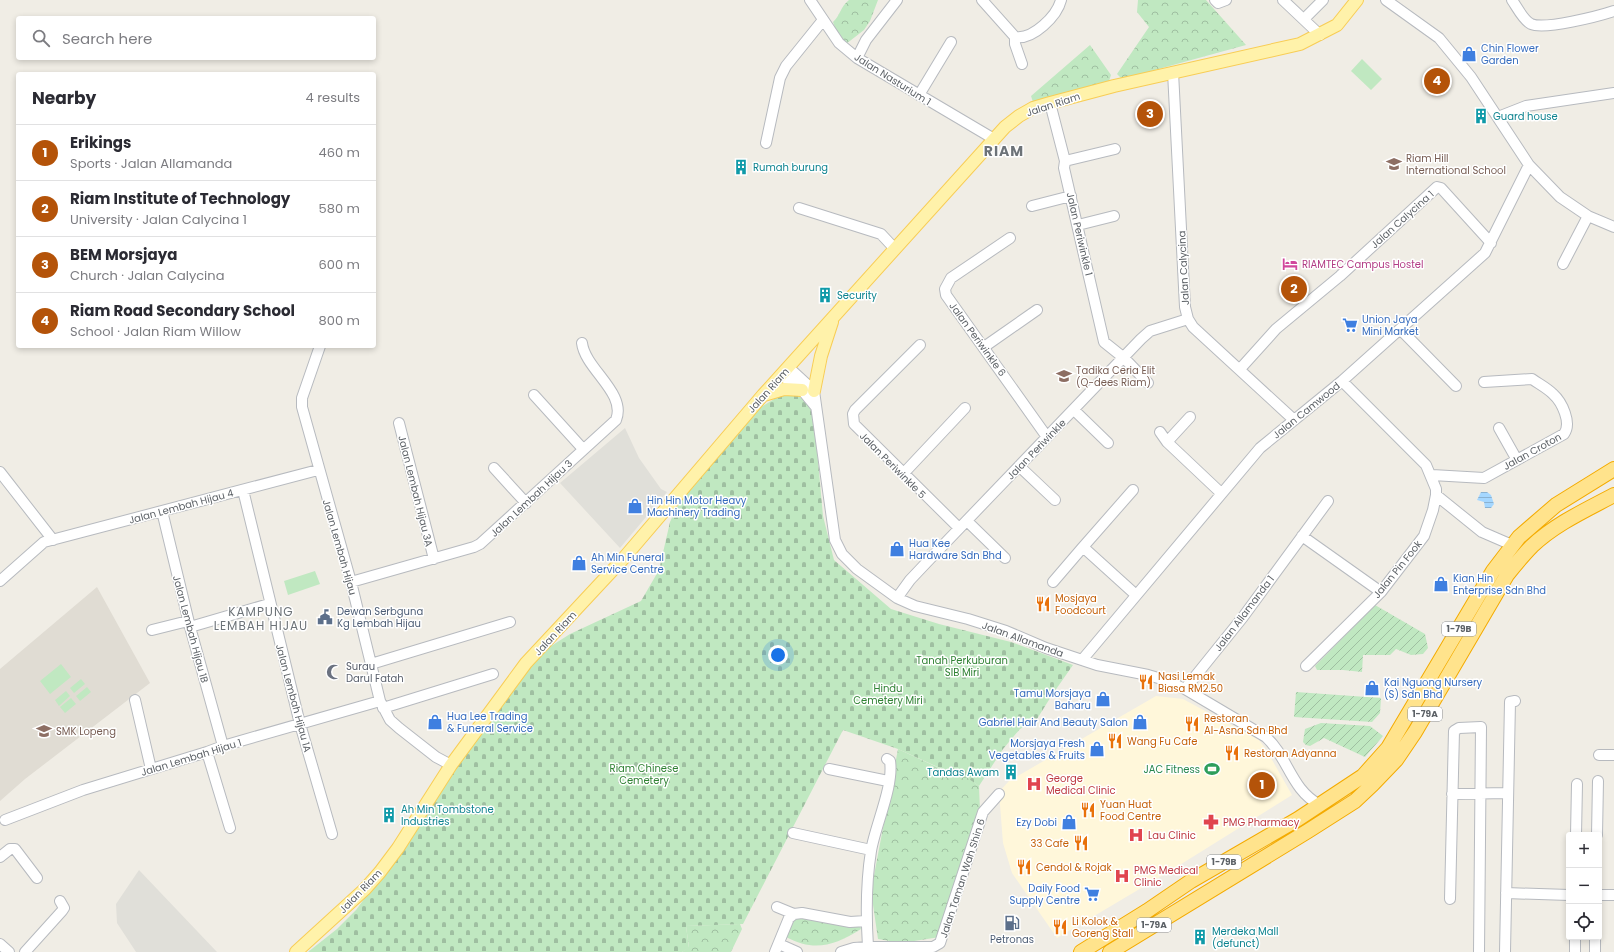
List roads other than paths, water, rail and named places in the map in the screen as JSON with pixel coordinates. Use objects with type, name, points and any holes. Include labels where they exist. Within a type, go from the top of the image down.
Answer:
[{"type":"highway","name":"1-79B","points":[[1081,952],[1147,911],[1191,881],[1303,816],[1363,776],[1388,748],[1493,571],[1512,545],[1556,505],[1614,469]]},
{"type":"highway","name":"1-79A","points":[[1110,952],[1198,899],[1349,804],[1372,785],[1396,760],[1415,732],[1507,575],[1520,559],[1532,546],[1560,524],[1614,495]]},
{"type":"highway","points":[[1147,911],[1187,893],[1194,894],[1198,899]]},
{"type":"main road","name":"Jalan Riam","points":[[296,952],[365,889],[380,872],[398,848],[451,765],[526,664],[623,559],[784,371],[994,139],[1019,116],[1033,108],[1050,103],[1173,72],[1285,48],[1320,35],[1337,25],[1358,0]]},
{"type":"main road","points":[[763,395],[784,389],[808,391],[833,317]]},
{"type":"street","name":"Jalan Nasturium 1","points":[[810,0],[839,43],[857,58],[994,139]]},
{"type":"street","points":[[857,58],[866,40],[897,0]]},
{"type":"street","points":[[982,0],[1015,36],[1019,37],[1037,31],[1058,10],[1061,0]]},
{"type":"street","points":[[1215,0],[1218,3],[1222,3],[1226,0]]},
{"type":"street","points":[[1283,0],[1320,35]]},
{"type":"street","points":[[1304,20],[1323,0]]},
{"type":"street","points":[[1386,0],[1439,38],[1471,77],[1529,165],[1560,197],[1588,216],[1614,227]]},
{"type":"street","points":[[1512,0],[1527,21],[1536,25],[1582,20],[1614,11]]},
{"type":"street","points":[[766,143],[780,78],[786,66],[823,20]]},
{"type":"street","points":[[1015,36],[1014,44],[1022,64]]},
{"type":"street","points":[[919,95],[951,42]]},
{"type":"street","name":"Jalan Calycina","points":[[1173,72],[1185,299],[1188,318],[1193,327],[1293,419]]},
{"type":"street","points":[[1498,117],[1526,106],[1614,93]]},
{"type":"street","name":"Jalan Periwinkle 1","points":[[1050,103],[1065,161],[1064,168],[1104,342],[1124,358],[1148,383]]},
{"type":"street","points":[[1065,161],[1115,149]]},
{"type":"street","name":"Jalan Camwood","points":[[1082,660],[1260,448],[1293,419],[1342,381],[1484,253],[1491,243],[1529,165]]},
{"type":"street","name":"Jalan Calycina 1","points":[[1240,369],[1276,329],[1340,276],[1437,187],[1441,188],[1491,243]]},
{"type":"street","points":[[1032,206],[1071,196]]},
{"type":"street","points":[[799,208],[881,234],[895,249]]},
{"type":"street","points":[[1078,225],[1114,216]]},
{"type":"street","points":[[1563,264],[1588,216]]},
{"type":"street","name":"Jalan Periwinkle 6","points":[[1010,238],[951,278],[945,289],[946,295],[1047,437]]},
{"type":"street","points":[[984,348],[1037,310]]},
{"type":"street","name":"Jalan Periwinkle","points":[[897,598],[910,580],[959,528],[1150,331],[1188,318]]},
{"type":"street","points":[[1400,329],[1456,386]]},
{"type":"street","name":"Jalan Lembah Hijau 3","points":[[351,582],[434,559],[480,544],[616,420],[618,414],[616,401],[613,394],[583,353],[582,343]]},
{"type":"street","name":"Jalan Periwinkle 5","points":[[920,345],[853,414],[854,424],[856,428],[959,528]]},
{"type":"street","name":"Jalan Lembah Hijau","points":[[319,348],[302,398],[302,407],[318,470],[351,582],[381,704],[390,720],[399,728],[436,757],[451,765]]},
{"type":"street","points":[[784,371],[808,391]]},
{"type":"street","name":"Jalan Croton","points":[[1432,475],[1484,478],[1564,434],[1568,426],[1568,421],[1553,394],[1532,379],[1525,378],[1484,382]]},
{"type":"street","name":"Jalan Pin Fook","points":[[1306,666],[1381,592],[1424,536],[1433,510],[1436,495],[1432,475],[1426,465],[1342,381]]},
{"type":"street","name":"Jalan Allamanda","points":[[808,391],[817,408],[835,540],[842,554],[857,569],[897,598],[916,606],[968,619],[1006,631],[1046,648],[1097,665],[1156,677],[1185,689],[1266,737],[1274,746],[1303,794],[1320,805]]},
{"type":"street","points":[[534,395],[583,449]]},
{"type":"street","points":[[903,474],[965,408]]},
{"type":"street","points":[[1074,410],[1108,442]]},
{"type":"street","points":[[1167,442],[1190,416]]},
{"type":"street","name":"Jalan Lembah Hijau 3A","points":[[399,423],[434,559]]},
{"type":"street","points":[[1499,428],[1517,460]]},
{"type":"street","points":[[1160,432],[1167,442],[1221,493]]},
{"type":"street","points":[[1019,466],[1055,500]]},
{"type":"street","points":[[494,468],[526,503]]},
{"type":"street","name":"Jalan Lembah Hijau 4","points":[[49,541],[318,470]]},
{"type":"street","points":[[0,472],[49,541],[0,581]]},
{"type":"street","name":"Jalan Lembah Hijau 1A","points":[[242,490],[269,604],[300,724],[332,834]]},
{"type":"street","points":[[1053,582],[1134,490]]},
{"type":"street","points":[[1436,495],[1482,532],[1512,545]]},
{"type":"street","name":"Jalan Allamanda 1","points":[[1185,689],[1243,617],[1328,501]]},
{"type":"street","name":"Jalan Lembah Hijau 1B","points":[[162,511],[189,624],[223,746]]},
{"type":"street","points":[[967,521],[1005,558]]},
{"type":"street","points":[[1302,536],[1381,592]]},
{"type":"street","points":[[1083,547],[1136,595]]},
{"type":"street","points":[[152,630],[189,624],[269,604]]},
{"type":"street","points":[[371,664],[510,622]]},
{"type":"street","name":"Jalan Lembah Hijau 1","points":[[5,820],[70,794],[208,752],[223,746],[300,724],[493,674]]},
{"type":"street","points":[[135,700],[151,769]]},
{"type":"street","points":[[1505,952],[1510,702],[1515,701]]},
{"type":"street","points":[[1450,899],[1454,731],[1459,728],[1481,727],[1479,952]]},
{"type":"street","points":[[208,752],[230,828]]},
{"type":"street","points":[[1600,754],[1614,754]]},
{"type":"street","points":[[868,947],[866,921],[871,850],[880,823],[891,766],[890,761],[887,759]]},
{"type":"street","points":[[829,769],[888,781]]},
{"type":"street","points":[[1597,832],[1598,781]]},
{"type":"street","points":[[1576,832],[1577,784]]},
{"type":"street","points":[[1452,794],[1507,793]]},
{"type":"street","name":"Jalan Taman Wah Shin 6","points":[[841,952],[854,948],[868,947],[933,947],[940,943],[984,812],[1000,794]]},
{"type":"street","points":[[1303,794],[1303,816]]},
{"type":"street","points":[[792,834],[871,850]]},
{"type":"street","points":[[0,857],[10,849],[15,849],[37,878]]},
{"type":"street","points":[[1506,893],[1566,895]]},
{"type":"street","points":[[1602,895],[1614,895]]},
{"type":"street","points":[[25,952],[62,911],[64,908],[60,901]]},
{"type":"street","points":[[777,907],[794,914],[802,913],[850,922],[866,921]]},
{"type":"street","points":[[794,914],[789,918],[777,948],[797,952]]},
{"type":"street","points":[[1575,940],[1575,952]]},
{"type":"street","points":[[1595,940],[1595,952]]},
{"type":"street","points":[[0,944],[9,952]]},
{"type":"water","points":[[1481,492],[1487,492],[1491,495],[1494,504],[1491,508],[1485,508],[1484,502],[1477,500]]},
{"type":"place","name":"Chin Flower Garden","points":[[1469,54]]},
{"type":"place","name":"Riam Road Secondary School","points":[[1437,81]]},
{"type":"place","name":"BEM Morsjaya","points":[[1150,114]]},
{"type":"place","name":"Guard house","points":[[1481,116]]},
{"type":"place","name":"Riam Hill International School","points":[[1394,164]]},
{"type":"place","name":"Rumah burung","points":[[741,167]]},
{"type":"place","name":"RIAMTEC Campus Hostel","points":[[1290,264]]},
{"type":"place","name":"Riam Institute of Technology","points":[[1294,289]]},
{"type":"place","name":"Security","points":[[825,295]]},
{"type":"place","name":"Union Jaya Mini Market","points":[[1350,325]]},
{"type":"place","name":"Tadika Ceria Elit (Q-dees Riam)","points":[[1064,376]]},
{"type":"place","name":"Hin Hin Motor Heavy Machinery Trading","points":[[635,506]]},
{"type":"place","name":"Hua Kee Hardware Sdn Bhd","points":[[897,549]]},
{"type":"place","name":"Ah Min Funeral Service Centre","points":[[579,563]]},
{"type":"place","name":"Kian Hin Enterprise Sdn Bhd","points":[[1441,584]]},
{"type":"place","name":"Mosjaya Foodcourt","points":[[1043,604]]},
{"type":"place","name":"Dewan Serbguna Kg Lembah Hijau","points":[[325,617]]},
{"type":"place","name":"Surau Darul Fatah","points":[[334,672]]},
{"type":"place","name":"Nasi Lemak Biasa RM2.50","points":[[1146,682]]},
{"type":"place","name":"Kai Nguong Nursery (S) Sdn Bhd","points":[[1372,688]]},
{"type":"place","name":"Tamu Morsjaya Baharu","points":[[1103,699]]},
{"type":"place","name":"Hua Lee Trading & Funeral Service","points":[[435,722]]},
{"type":"place","name":"Gabriel Hair And Beauty Salon","points":[[1140,722]]},
{"type":"place","name":"Restoran Al-Asna Sdn Bhd","points":[[1192,724]]},
{"type":"place","name":"SMK Lopeng","points":[[44,731]]},
{"type":"place","name":"Wang Fu Cafe","points":[[1115,741]]},
{"type":"place","name":"Morsjaya Fresh Vegetables & Fruits","points":[[1097,749]]},
{"type":"place","name":"Restoran Adyanna","points":[[1232,753]]},
{"type":"place","name":"JAC Fitness","points":[[1212,769]]},
{"type":"place","name":"Tandas Awam","points":[[1011,772]]},
{"type":"place","name":"George Medical Clinic","points":[[1034,784]]},
{"type":"place","name":"Erikings","points":[[1262,785]]},
{"type":"place","name":"Yuan Huat Food Centre","points":[[1088,810]]},
{"type":"place","name":"Ah Min Tombstone Industries","points":[[389,815]]},
{"type":"place","name":"Ezy Dobi","points":[[1069,822]]},
{"type":"place","name":"PMG Pharmacy","points":[[1211,822]]},
{"type":"place","name":"Lau Clinic","points":[[1136,835]]},
{"type":"place","name":"33 Cafe","points":[[1081,843]]},
{"type":"place","name":"Cendol & Rojak","points":[[1024,867]]},
{"type":"place","name":"PMG Medical Clinic","points":[[1122,876]]},
{"type":"place","name":"Daily Food Supply Centre","points":[[1092,894]]},
{"type":"place","name":"Petronas","points":[[1012,923]]},
{"type":"place","name":"Li Kolok & Goreng Stall","points":[[1060,927]]},
{"type":"place","name":"Merdeka Mall (defunct)","points":[[1200,937]]},
{"type":"district","name":"RIAM","points":[[1004,151]]},
{"type":"district","name":"KAMPUNG LEMBAH HIJAU","points":[[261,619]]},
{"type":"park label","name":"Tanah Perkuburan SIB Miri","points":[[962,666]]},
{"type":"park label","name":"Hindu Cemetery Miri","points":[[888,694]]},
{"type":"park label","name":"Riam Chinese Cemetery","points":[[644,774]]}]
